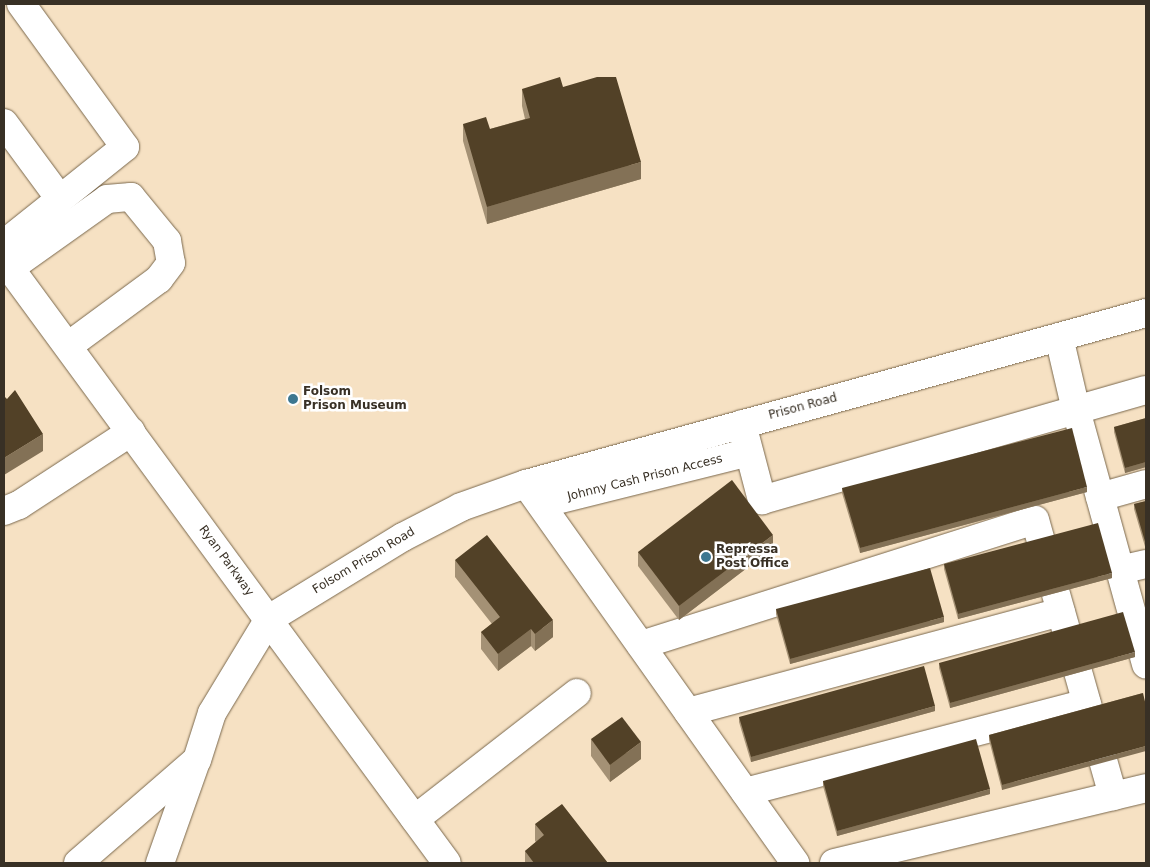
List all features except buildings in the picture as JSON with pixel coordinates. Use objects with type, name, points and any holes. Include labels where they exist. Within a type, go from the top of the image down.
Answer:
[{"type":"street","points":[[6,257],[60,199],[125,147],[21,4]]},
{"type":"street","points":[[4,123],[60,199]]},
{"type":"street","points":[[6,257],[107,199],[131,197],[167,241],[171,263],[159,279],[68,346]]},
{"type":"street","name":"Ryan Parkway","points":[[6,257],[68,346],[447,863]]},
{"type":"street","name":"Prison Road","points":[[461,507],[534,494],[742,424],[1146,313]]},
{"type":"street","points":[[1059,337],[1076,410],[1146,665]]},
{"type":"street","points":[[742,424],[762,500],[1146,390]]},
{"type":"street","points":[[4,511],[19,505],[131,432]]},
{"type":"street","name":"Johnny Cash Prison Access","points":[[534,494],[749,452]]},
{"type":"street","points":[[1100,497],[1146,484]]},
{"type":"street","points":[[534,494],[795,863]]},
{"type":"street","name":"Folsom Prison Road","points":[[269,619],[403,536],[461,507]]},
{"type":"street","points":[[640,645],[1035,520],[1113,796]]},
{"type":"street","points":[[1120,570],[1146,564]]},
{"type":"street","points":[[688,712],[1061,612]]},
{"type":"street","points":[[160,863],[212,713],[269,619]]},
{"type":"street","points":[[415,819],[577,693]]},
{"type":"street","points":[[745,792],[1087,703]]},
{"type":"street","points":[[78,863],[197,760]]},
{"type":"street","points":[[834,863],[1146,788]]},
{"type":"place","name":"Folsom Prison Museum","points":[[293,399]]},
{"type":"place","name":"Repressa Post Office","points":[[706,557]]}]
